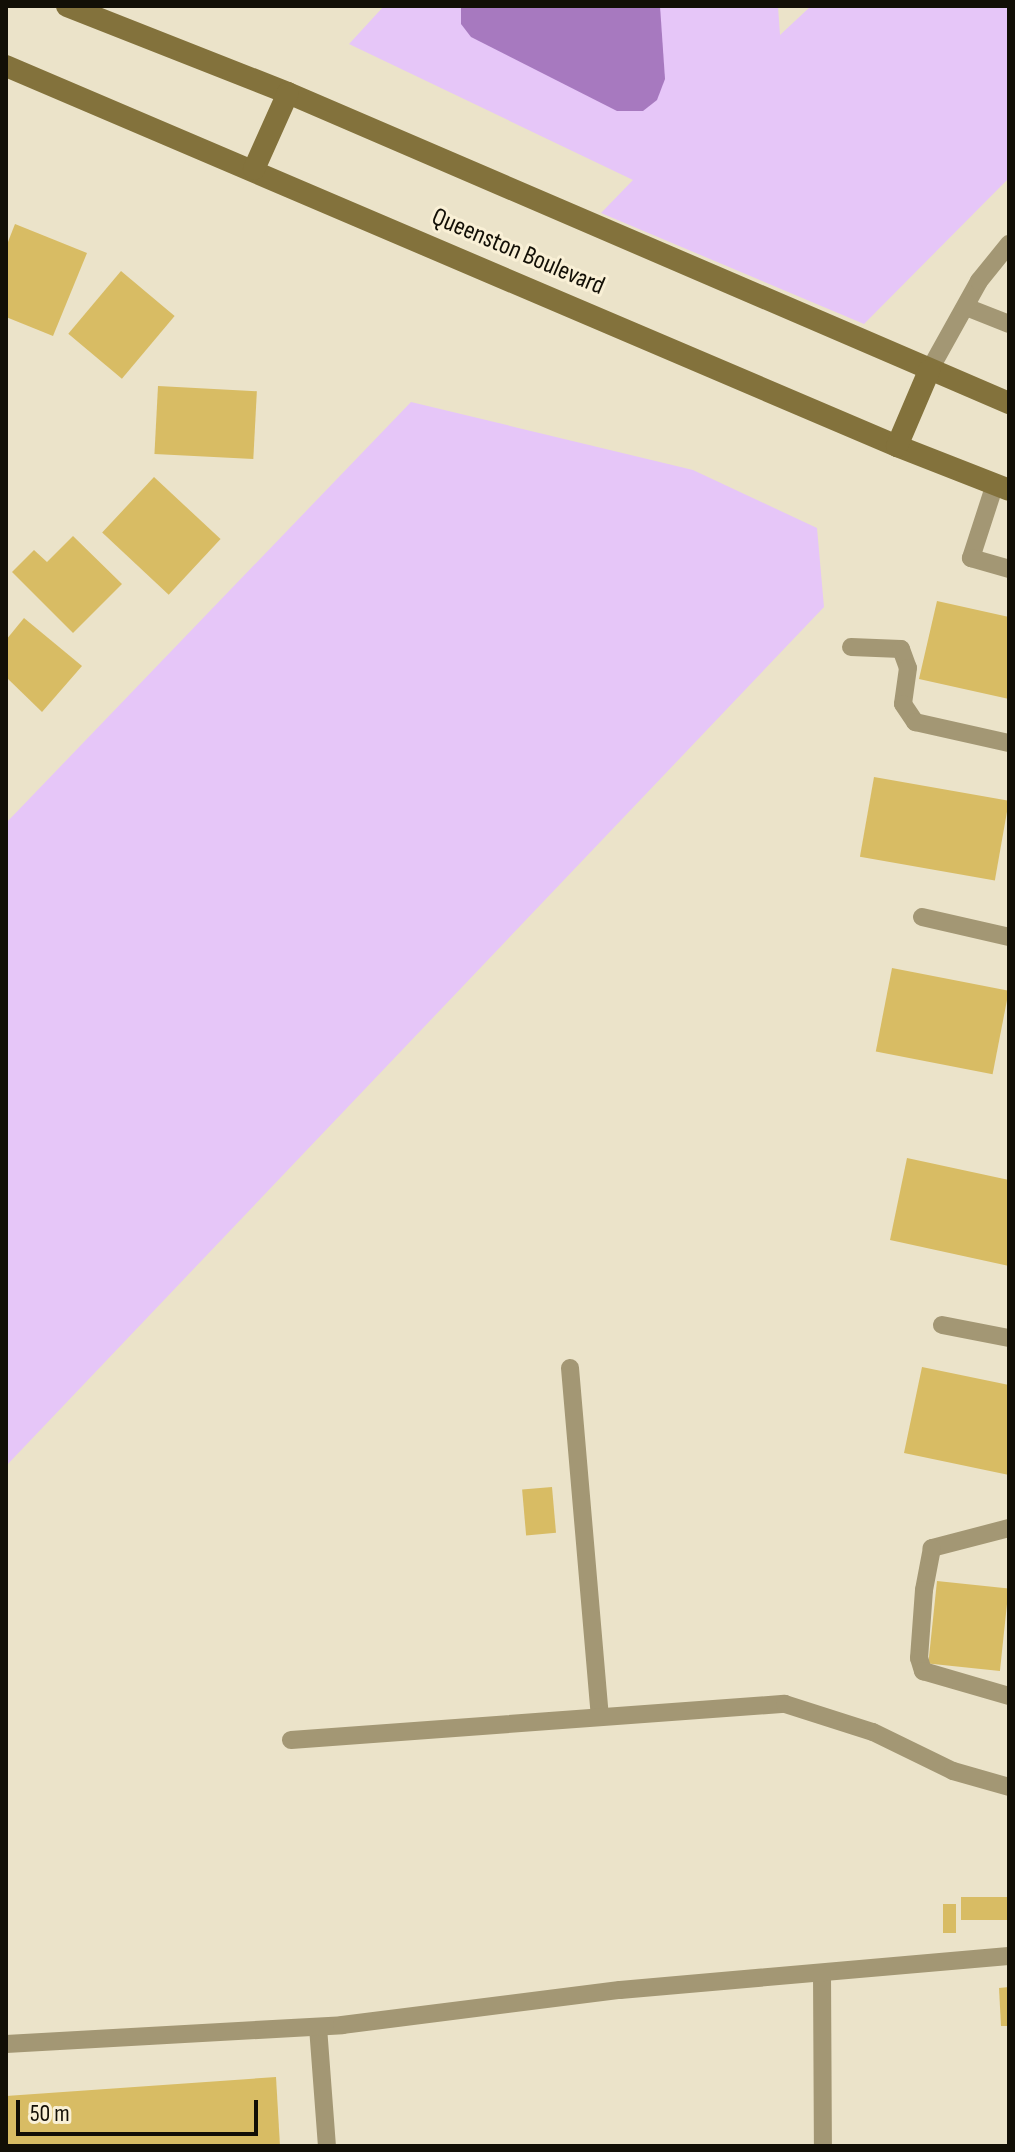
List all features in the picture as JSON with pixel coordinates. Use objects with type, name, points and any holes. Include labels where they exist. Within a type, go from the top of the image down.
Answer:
[{"type":"main road","name":"Queenston Boulevard","points":[[67,6],[288,93],[1009,403]]},
{"type":"main road","name":"Queenston Boulevard","points":[[6,66],[254,169],[897,446],[1002,487]]},
{"type":"main road","points":[[254,169],[288,93]]},
{"type":"main road","points":[[897,446],[929,371]]},
{"type":"lane","points":[[929,371],[979,281],[1009,244]]},
{"type":"lane","points":[[966,307],[1009,324]]},
{"type":"lane","points":[[1002,487],[971,558],[1009,569]]},
{"type":"lane","points":[[851,647],[901,649],[908,668],[903,704],[915,722],[1009,743]]},
{"type":"lane","points":[[922,917],[1009,937]]},
{"type":"lane","points":[[942,1325],[1009,1338]]},
{"type":"lane","points":[[570,1368],[600,1717]]},
{"type":"lane","points":[[1009,1528],[932,1548],[924,1590],[919,1658],[923,1671],[1009,1696]]},
{"type":"lane","points":[[291,1740],[785,1704],[873,1732],[953,1771],[1009,1787]]},
{"type":"lane","points":[[6,2044],[318,2027],[620,1990],[1009,1956]]},
{"type":"lane","points":[[822,1973],[823,2146]]},
{"type":"lane","points":[[318,2027],[327,2146]]},
{"type":"shaded area","points":[[384,6],[778,6],[780,35],[811,6],[1009,6],[1009,178],[864,324],[601,213],[633,180],[349,44]]},
{"type":"shaded area","points":[[461,6],[660,6],[665,79],[657,100],[643,111],[617,111],[471,37],[461,24]]},
{"type":"shaded area","points":[[411,402],[693,470],[817,528],[824,607],[6,1466],[6,823]]},
{"type":"building","points":[[15,224],[87,253],[53,336],[6,317],[6,247]]},
{"type":"building","points":[[121,271],[175,316],[122,379],[68,334]]},
{"type":"building","points":[[158,386],[257,391],[253,459],[154,454]]},
{"type":"building","points":[[154,477],[221,539],[169,595],[102,533]]},
{"type":"building","points":[[73,536],[122,584],[73,633],[12,572],[34,550],[47,562]]},
{"type":"building","points":[[937,601],[1009,617],[1009,699],[919,679]]},
{"type":"building","points":[[24,618],[82,666],[42,712],[6,677],[6,640]]},
{"type":"building","points":[[874,777],[1009,801],[995,881],[860,857]]},
{"type":"building","points":[[892,968],[1009,991],[993,1074],[876,1051]]},
{"type":"building","points":[[907,1158],[1009,1180],[1009,1266],[890,1240]]},
{"type":"building","points":[[922,1367],[1009,1385],[1009,1475],[904,1453]]},
{"type":"building","points":[[552,1487],[556,1533],[526,1535],[522,1490]]},
{"type":"building","points":[[937,1581],[1009,1589],[1000,1671],[928,1664]]},
{"type":"building","points":[[961,1897],[1009,1897],[1009,1920],[961,1920]]},
{"type":"building","points":[[943,1904],[956,1904],[956,1933],[943,1933]]},
{"type":"building","points":[[1009,1987],[1009,2026],[1001,2026],[999,1988]]},
{"type":"building","points":[[276,2077],[280,2146],[6,2146],[6,2096]]}]
